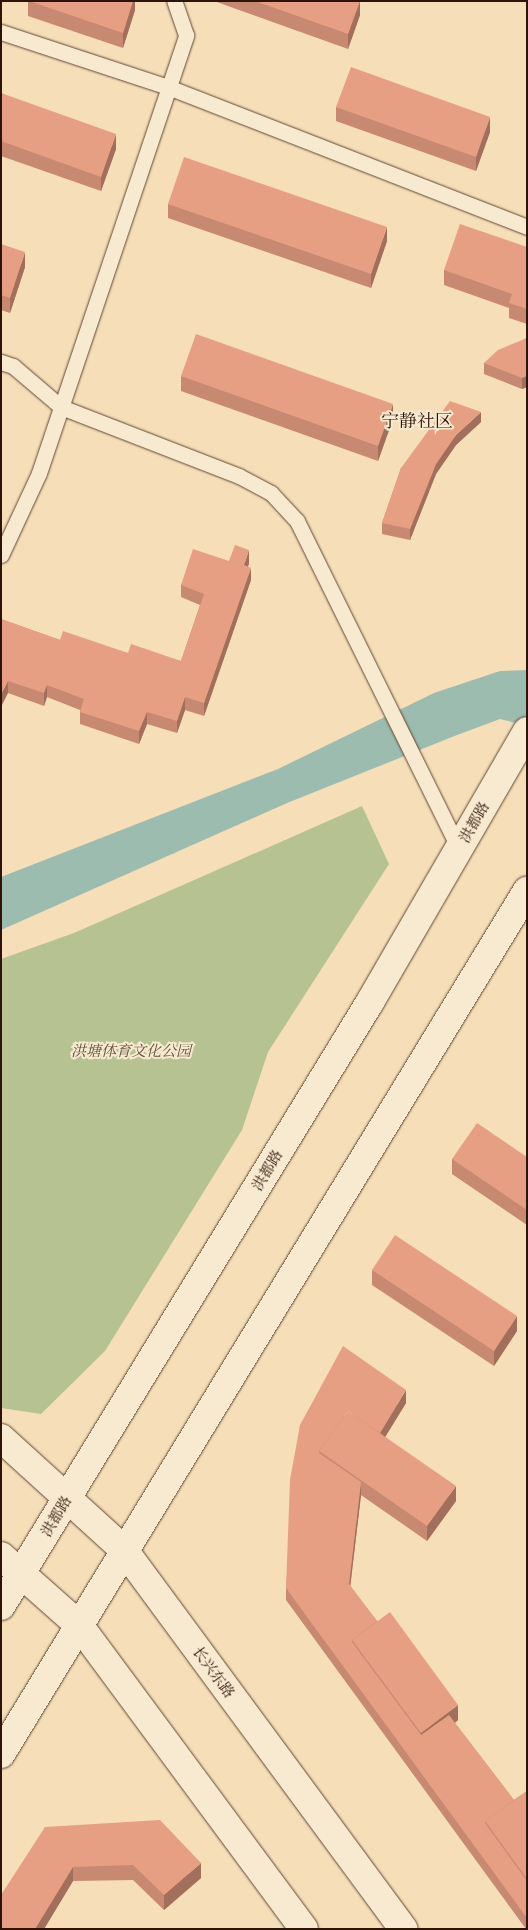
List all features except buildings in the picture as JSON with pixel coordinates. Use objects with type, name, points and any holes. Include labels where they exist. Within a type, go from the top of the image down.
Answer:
[{"type":"main road","name":"洪都路","points":[[1,1606],[459,849],[522,740]]},
{"type":"main road","points":[[1,1754],[527,891]]},
{"type":"main road","name":"长兴东路","points":[[1,1438],[69,1496],[124,1550],[404,1929]]},
{"type":"main road","points":[[1,1556],[79,1625],[304,1929]]},
{"type":"lane","points":[[1,555],[39,473],[186,35],[174,1]]},
{"type":"lane","points":[[1,32],[168,87],[527,227]]},
{"type":"lane","points":[[1,362],[13,366],[61,407],[239,476],[271,493],[297,521],[459,849]]},
{"type":"green space","name":"洪塘体育文化公园","points":[[362,806],[389,864],[268,1052],[242,1130],[105,1351],[41,1414],[1,1408],[1,959],[74,933]]},
{"type":"shaded area","points":[[527,670],[527,726],[500,719],[457,735],[287,803],[1,930],[1,877],[278,769],[434,693],[500,671]]},
{"type":"district","name":"宁静社区","points":[[417,421]]}]
